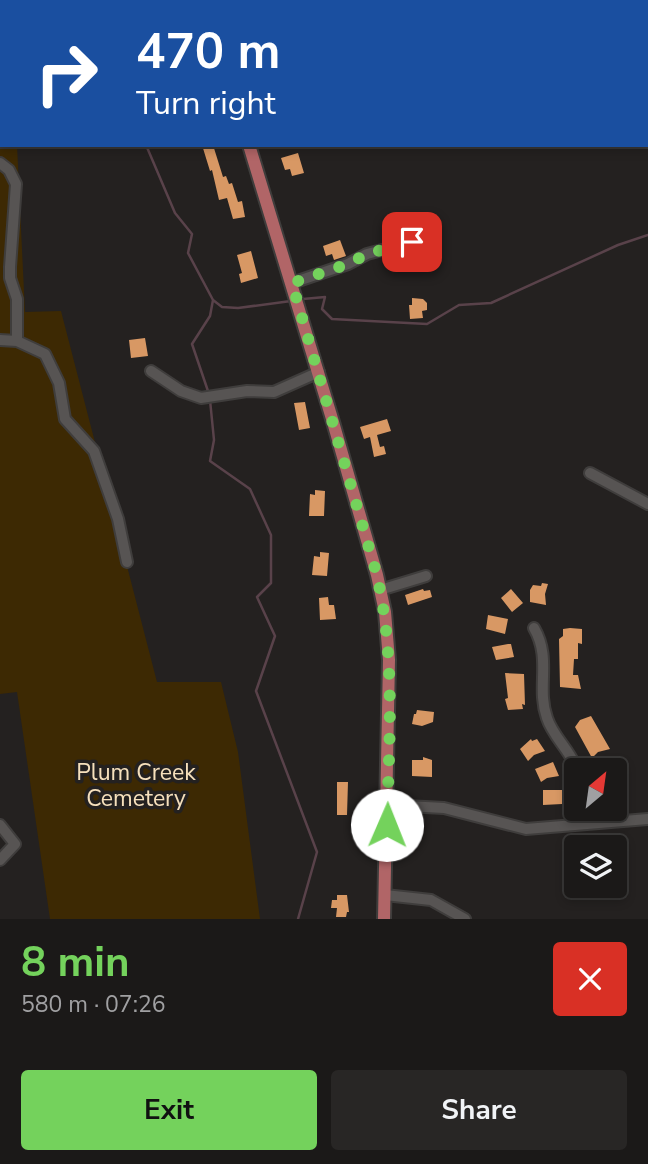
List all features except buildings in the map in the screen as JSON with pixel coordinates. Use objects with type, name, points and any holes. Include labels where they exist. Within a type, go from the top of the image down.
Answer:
[{"type":"main road","points":[[250,147],[319,372],[380,590],[389,660],[384,919]]},
{"type":"street","points":[[0,163],[9,170],[16,184],[5,276],[17,299],[17,341]]},
{"type":"street","points":[[292,283],[348,264],[367,254],[412,242]]},
{"type":"street","points":[[0,340],[17,341],[45,355],[59,383],[65,419],[94,451],[118,519],[127,562]]},
{"type":"street","points":[[151,371],[181,391],[201,398],[247,391],[274,392],[319,372]]},
{"type":"street","points":[[590,473],[648,504]]},
{"type":"street","points":[[380,590],[426,576]]},
{"type":"street","points":[[534,628],[544,651],[546,717],[570,758]]},
{"type":"street","points":[[388,805],[444,808],[526,829],[648,819]]},
{"type":"street","points":[[0,825],[15,844],[0,860]]},
{"type":"street","points":[[385,895],[431,900],[465,919]]},
{"type":"green space","name":"Plum Creek Cemetery","points":[[0,147],[17,147],[25,312],[61,311],[157,682],[221,682],[238,752],[260,919],[50,919],[17,692],[0,694]]},
{"type":"waterway","points":[[147,147],[175,213],[192,234],[188,253],[213,300],[222,307],[238,308],[291,301]]},
{"type":"waterway","points":[[303,299],[325,297],[322,309],[332,319],[427,324],[459,305],[491,303],[618,245],[648,235]]},
{"type":"waterway","points":[[209,394],[192,344],[210,316],[213,300]]},
{"type":"waterway","points":[[210,400],[214,440],[210,461],[250,489],[271,535],[271,583],[257,597],[275,636],[256,691],[317,852],[298,919]]},
{"type":"route","points":[[387,825],[389,660],[384,612],[376,572],[292,283],[348,264],[384,248],[412,242]]}]
